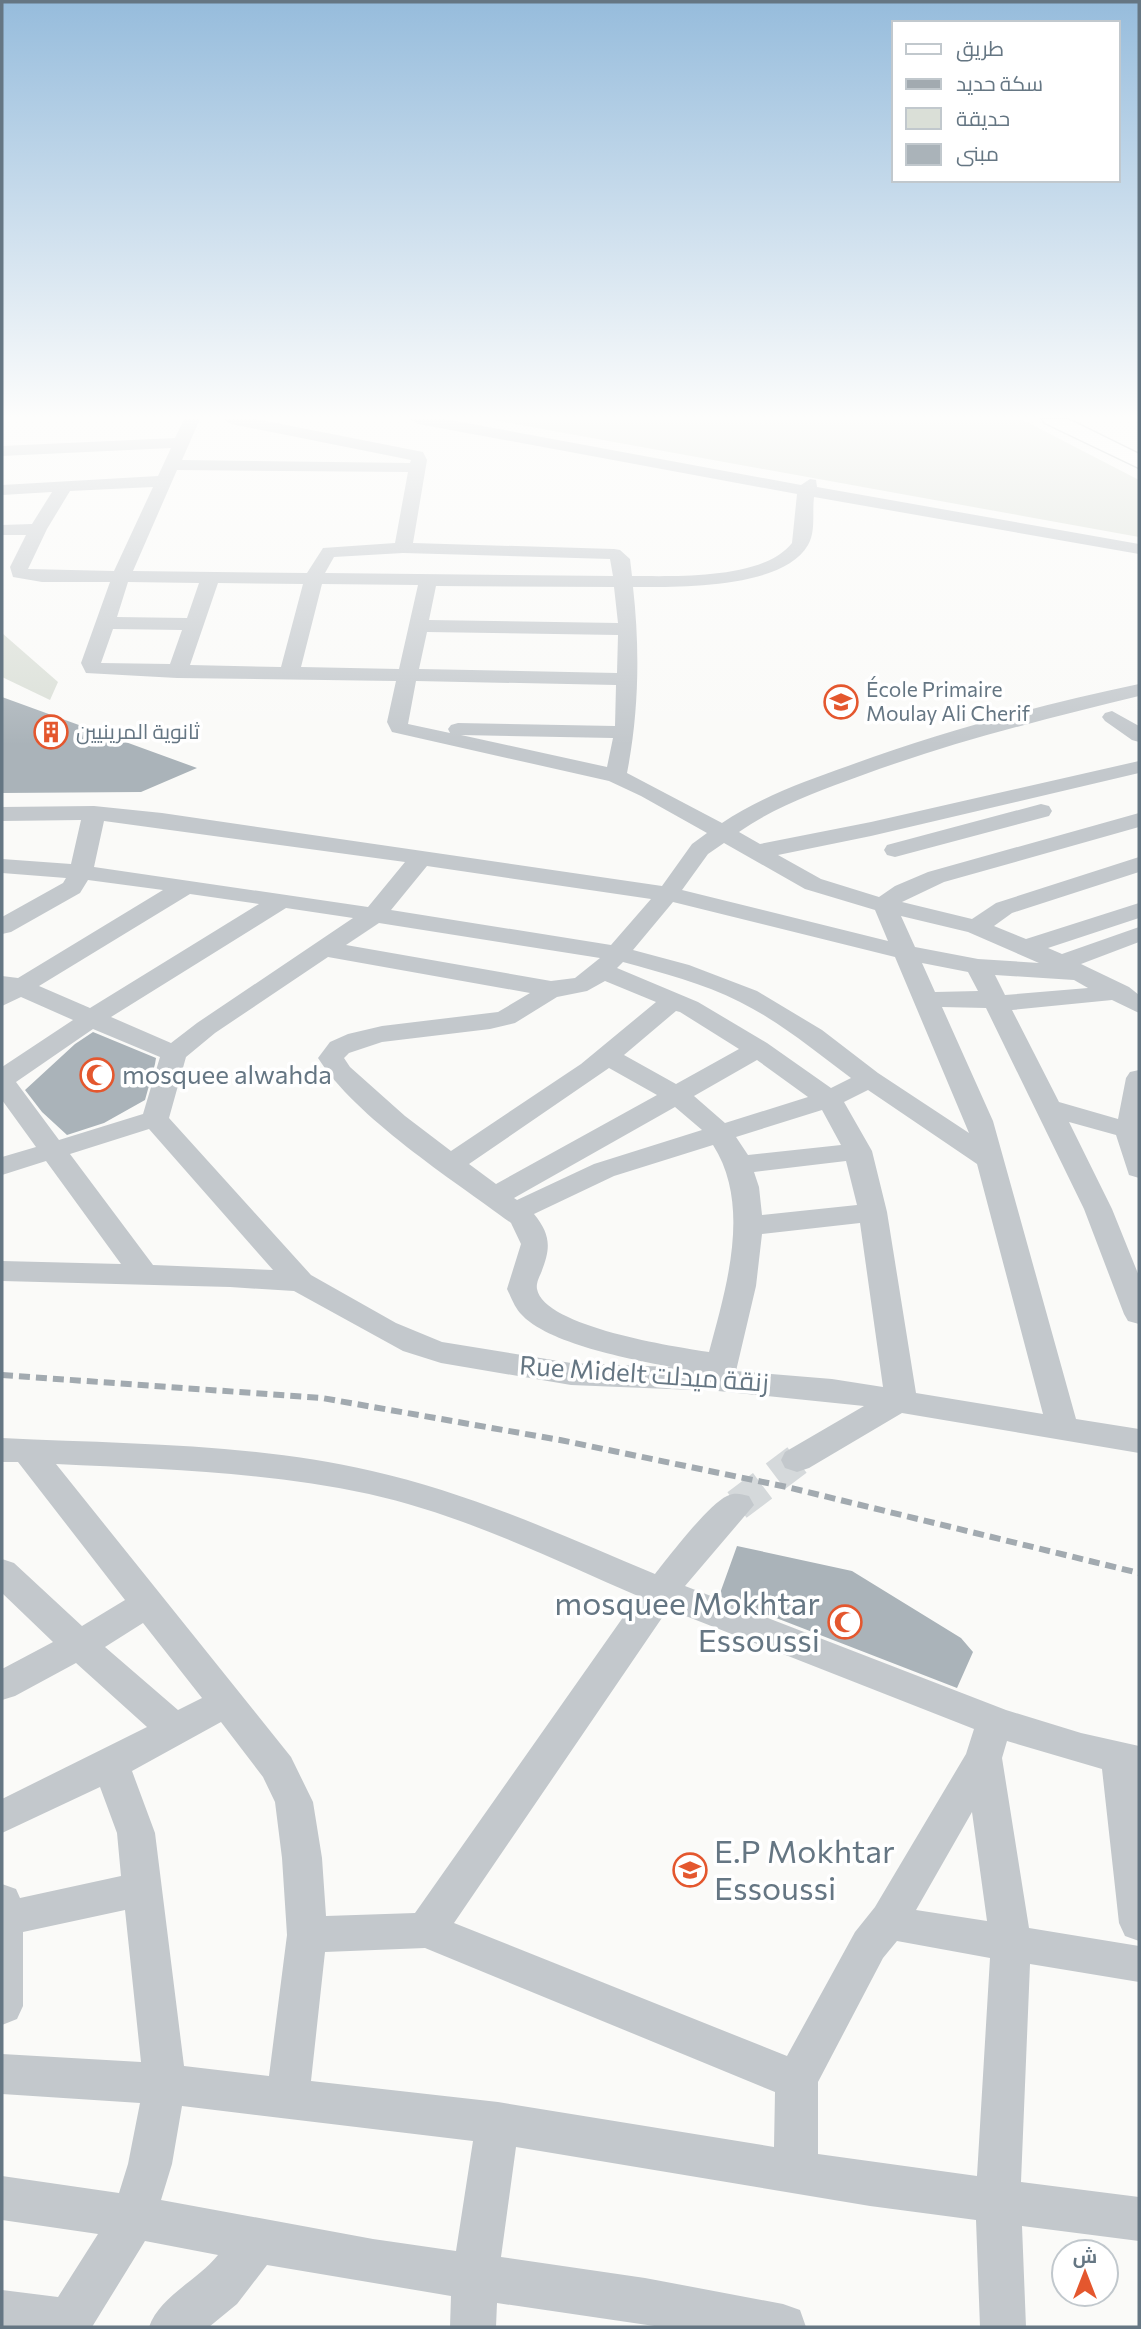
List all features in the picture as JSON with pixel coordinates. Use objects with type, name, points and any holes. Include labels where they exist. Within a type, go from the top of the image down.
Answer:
[{"type":"street","points":[[144,528],[104,623],[91,663],[93,669],[625,679]]},
{"type":"street","points":[[403,548],[407,528]]},
{"type":"street","points":[[2,530],[38,529],[19,567],[20,573],[121,578],[625,582],[689,580],[762,568],[786,558],[796,550],[804,528]]},
{"type":"street","points":[[1026,528],[1139,549]]},
{"type":"street","points":[[289,673],[313,580],[324,555],[329,552],[403,548],[611,553],[621,559],[628,629],[625,732],[616,776]]},
{"type":"street","points":[[177,672],[210,579]]},
{"type":"street","points":[[400,728],[397,722],[428,581]]},
{"type":"street","points":[[104,623],[194,624]]},
{"type":"street","points":[[417,626],[628,629]]},
{"type":"street","points":[[326,949],[551,989],[572,989],[581,986],[608,962],[668,894],[700,849],[743,819],[820,783],[898,754],[1021,718],[1139,691]]},
{"type":"street","points":[[1112,718],[1139,736]]},
{"type":"street","points":[[400,728],[625,732]]},
{"type":"street","points":[[400,728],[616,776],[813,884],[843,895],[976,927],[1028,947],[1132,994]]},
{"type":"street","points":[[756,852],[872,829],[1139,767]]},
{"type":"street","points":[[895,850],[1041,811]]},
{"type":"street","points":[[2,927],[72,888],[81,872],[94,813]]},
{"type":"street","points":[[2,814],[94,813],[162,820],[668,894],[907,953],[978,966],[1071,968],[1139,934]]},
{"type":"street","points":[[884,904],[903,891],[936,877],[1139,820]]},
{"type":"street","points":[[872,829],[895,850],[936,877]]},
{"type":"street","points":[[2,1166],[155,1119],[174,1054],[206,1028],[374,915],[419,859]]},
{"type":"street","points":[[976,927],[1004,908],[1139,864]]},
{"type":"street","points":[[2,866],[81,872],[282,900],[374,915],[608,962],[689,973],[748,996],[813,1036],[869,1079],[990,1160]]},
{"type":"street","points":[[8,988],[184,888]]},
{"type":"street","points":[[144,1274],[2,1081],[92,1018],[282,900]]},
{"type":"street","points":[[884,904],[971,1102],[990,1160],[1062,1426]]},
{"type":"street","points":[[1028,947],[1139,910]]},
{"type":"street","points":[[608,962],[711,1019],[829,1099],[858,1151],[873,1212],[901,1399],[797,1460]]},
{"type":"street","points":[[978,966],[1098,1209],[1139,1314]]},
{"type":"street","points":[[8,988],[92,1018],[125,1035],[174,1054]]},
{"type":"street","points":[[551,989],[507,1018],[386,1034],[344,1045],[332,1053],[332,1064],[396,1122],[505,1205],[535,1233],[536,1251],[522,1282],[523,1291],[531,1305],[539,1312],[557,1324],[591,1338],[720,1372],[743,1269],[749,1226],[740,1165],[719,1132],[676,1096],[608,1057]]},
{"type":"street","points":[[925,1000],[994,1001],[1132,994]]},
{"type":"street","points":[[451,1164],[608,1057],[674,1000]]},
{"type":"street","points":[[505,1205],[676,1096],[758,1049]]},
{"type":"street","points":[[1139,1078],[1134,1132],[1139,1170]]},
{"type":"street","points":[[505,1205],[719,1132],[829,1099],[869,1079]]},
{"type":"street","points":[[1046,1107],[1134,1132]]},
{"type":"street","name":"Rue Midelt زنقة ميدلت","points":[[155,1119],[300,1282],[385,1330],[441,1352],[571,1374],[720,1372],[901,1399],[1139,1441]]},
{"type":"street","points":[[740,1165],[858,1151]]},
{"type":"street","points":[[749,1226],[873,1212]]},
{"type":"street","points":[[3,1269],[300,1282]]},
{"type":"street","points":[[15,1451],[304,1469],[349,1476],[506,1525],[661,1591],[989,1740],[1130,1759],[1139,1923]]},
{"type":"street","points":[[15,1451],[148,1603],[253,1732],[278,1768],[293,1802],[302,1858],[307,1935],[288,2098]]},
{"type":"street","points":[[426,1930],[661,1591],[707,1535],[737,1505]]},
{"type":"street","points":[[2,1572],[79,1645],[176,1730]]},
{"type":"street","points":[[2,1686],[79,1645],[148,1603]]},
{"type":"street","points":[[2,1817],[111,1764],[226,1702]]},
{"type":"street","points":[[796,2172],[797,2080],[869,1945],[889,1920],[989,1740]]},
{"type":"street","points":[[989,1740],[1011,1944],[998,2200],[1003,2327]]},
{"type":"street","points":[[2,2313],[67,2325],[134,2217],[150,2164],[165,2084],[136,1833],[111,1764]]},
{"type":"street","points":[[2,2006],[3,1909],[144,1888]]},
{"type":"street","points":[[889,1920],[906,1926],[1139,1964]]},
{"type":"street","points":[[307,1935],[426,1930],[797,2080]]},
{"type":"street","points":[[2,2074],[165,2084],[498,2123],[796,2172],[1139,2219]]},
{"type":"street","points":[[472,2327],[475,2276],[498,2123]]},
{"type":"street","points":[[2,2198],[134,2217],[373,2262],[645,2301],[783,2327]]},
{"type":"street","points":[[172,2327],[221,2288],[258,2240]]},
{"type":"green space","points":[[1088,528],[1139,528],[1139,537]]},
{"type":"green space","points":[[2,633],[58,682],[50,700],[2,677]]},
{"type":"building","name":"ثانوية المرينيين","points":[[2,697],[197,768],[141,792],[2,793]]},
{"type":"building","name":"mosquee alwahda","points":[[93,1032],[156,1058],[155,1064],[145,1100],[104,1123],[67,1135],[42,1112],[25,1090],[75,1044]]},
{"type":"building","name":"mosquee Mokhtar Essoussi","points":[[737,1546],[852,1571],[961,1638],[973,1652],[957,1688],[719,1596]]},
{"type":"tunnel","points":[[737,1505],[797,1460]]},
{"type":"railway","points":[[2,1375],[322,1398],[560,1440],[787,1487],[1139,1573]]},
{"type":"place","name":"École Primaire Moulay Ali Cherif","points":[[841,702]]},
{"type":"place","name":"ثانوية المرينيين","points":[[51,732]]},
{"type":"place","name":"mosquee alwahda","points":[[97,1075]]},
{"type":"place","name":"mosquee Mokhtar Essoussi","points":[[845,1622]]},
{"type":"place","name":"E.P Mokhtar Essoussi","points":[[690,1870]]}]
